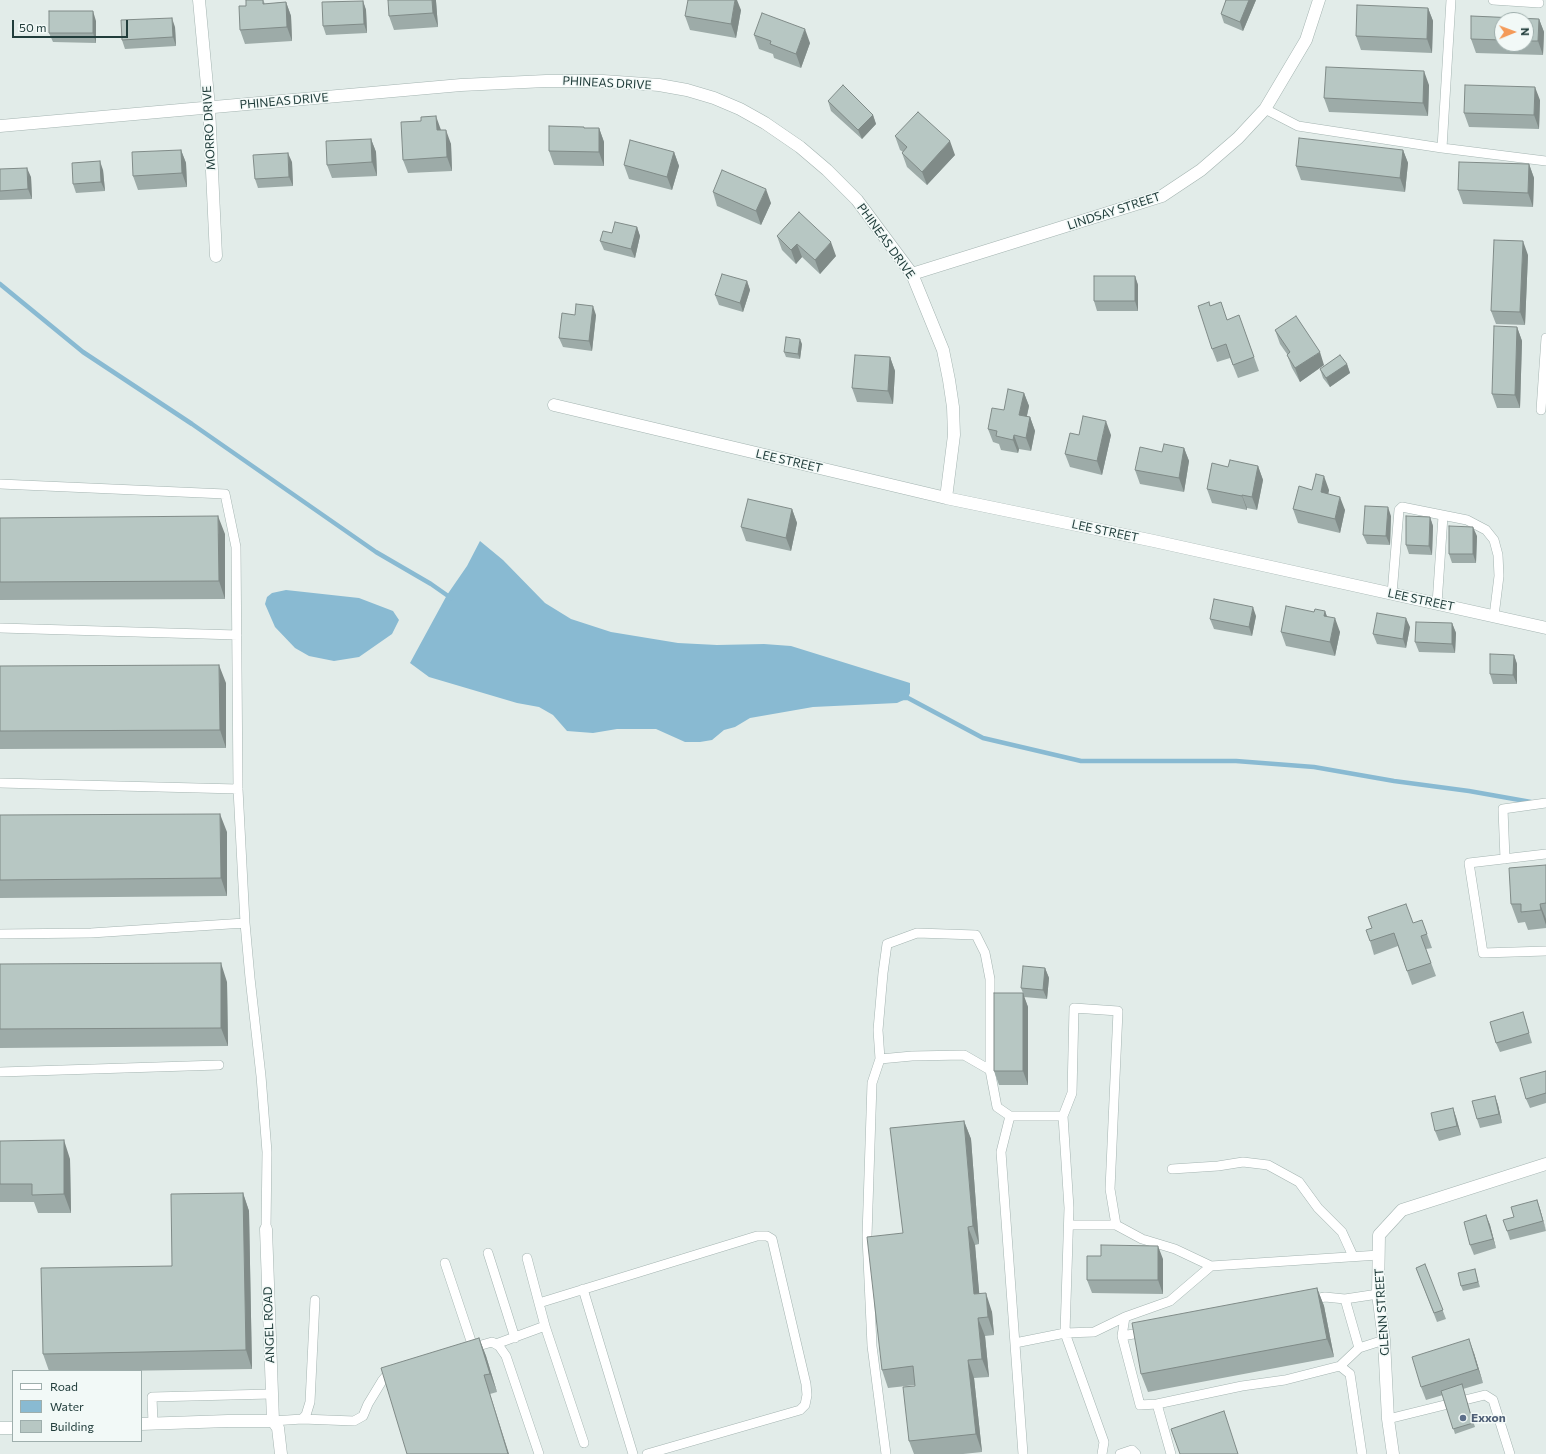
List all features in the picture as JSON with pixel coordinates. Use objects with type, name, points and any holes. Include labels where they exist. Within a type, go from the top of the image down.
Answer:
[{"type":"street","name":"MORRO DRIVE","points":[[199,0],[209,107],[216,256]]},
{"type":"street","name":"LINDSAY STREET","points":[[912,274],[1162,196],[1201,170],[1238,138],[1265,109],[1306,40],[1319,0]]},
{"type":"street","name":"PHINEAS DRIVE","points":[[0,126],[461,85],[546,80],[603,81],[659,85],[687,90],[714,98],[740,109],[765,123],[800,147],[827,170],[857,200],[912,274],[943,350],[949,380],[953,407],[954,435],[946,498]]},
{"type":"street","name":"LEE STREET","points":[[554,404],[946,498],[1154,541],[1546,628]]},
{"type":"street","name":"GLENN STREET","points":[[1393,1454],[1388,1419],[1384,1340],[1378,1294],[1379,1235],[1402,1210],[1546,1164]]},
{"type":"street","name":"ANGEL ROAD","points":[[266,1229],[271,1394],[273,1421],[278,1428],[281,1454]]},
{"type":"street","points":[[142,1424],[273,1421]]},
{"type":"street","points":[[0,1428],[12,1428]]},
{"type":"lane","points":[[1442,148],[1452,0]]},
{"type":"lane","points":[[1493,0],[1539,3]]},
{"type":"lane","points":[[1265,109],[1298,126],[1442,148],[1546,161]]},
{"type":"lane","points":[[1541,410],[1546,335]]},
{"type":"lane","points":[[0,484],[225,494],[236,547],[238,789],[250,978],[261,1076],[267,1152],[266,1229]]},
{"type":"lane","points":[[1392,594],[1399,510],[1402,507],[1467,520],[1486,530],[1494,540],[1498,555],[1499,576],[1494,616]]},
{"type":"lane","points":[[1437,604],[1443,516]]},
{"type":"lane","points":[[0,628],[237,635]]},
{"type":"lane","points":[[0,783],[238,789]]},
{"type":"lane","points":[[1505,859],[1503,809],[1546,803]]},
{"type":"lane","points":[[1546,854],[1469,862],[1483,953],[1546,951]]},
{"type":"lane","points":[[0,934],[91,933],[246,923]]},
{"type":"lane","points":[[886,1454],[872,1346],[867,1236],[872,1083],[880,1059],[878,1030],[887,944],[917,934],[976,935],[985,953],[990,980],[990,1070],[997,1107],[1010,1116],[1063,1116]]},
{"type":"lane","points":[[1102,1454],[1104,1442],[1065,1333],[1069,1208],[1063,1116],[1072,1093],[1074,1008],[1118,1010],[1110,1189],[1116,1225]]},
{"type":"lane","points":[[880,1059],[912,1056],[964,1055],[990,1070]]},
{"type":"lane","points":[[0,1072],[218,1065]]},
{"type":"lane","points":[[1010,1116],[1001,1152],[1023,1454]]},
{"type":"lane","points":[[1172,1169],[1218,1166],[1244,1162],[1268,1165],[1299,1182],[1318,1208],[1342,1232],[1353,1256]]},
{"type":"lane","points":[[1069,1225],[1116,1225],[1142,1239],[1175,1249],[1211,1266],[1379,1255]]},
{"type":"lane","points":[[539,1303],[757,1236],[767,1236],[772,1239],[806,1384],[807,1395],[805,1405],[800,1410],[647,1454]]},
{"type":"lane","points":[[488,1253],[515,1338]]},
{"type":"lane","points":[[527,1258],[545,1326],[584,1443]]},
{"type":"lane","points":[[445,1263],[469,1348],[492,1342],[496,1344],[506,1356],[539,1454]]},
{"type":"lane","points":[[1015,1343],[1065,1333],[1094,1332],[1125,1316],[1170,1301],[1211,1266]]},
{"type":"lane","points":[[583,1289],[633,1454]]},
{"type":"lane","points":[[1297,1301],[1325,1297],[1345,1299],[1378,1294]]},
{"type":"lane","points":[[1345,1299],[1359,1348]]},
{"type":"lane","points":[[302,1419],[306,1415],[310,1402],[315,1300]]},
{"type":"lane","points":[[1125,1316],[1122,1336],[1140,1405],[1157,1404],[1242,1386],[1285,1380],[1340,1366],[1359,1348],[1384,1340]]},
{"type":"lane","points":[[496,1344],[545,1326]]},
{"type":"lane","points":[[1122,1336],[1150,1330]]},
{"type":"lane","points":[[1340,1366],[1350,1374],[1362,1454]]},
{"type":"lane","points":[[273,1421],[302,1419],[354,1421],[363,1416],[368,1404],[387,1375],[397,1369],[405,1367]]},
{"type":"lane","points":[[153,1424],[152,1397],[271,1394]]},
{"type":"lane","points":[[1388,1419],[1485,1395],[1493,1400],[1510,1454]]},
{"type":"lane","points":[[1157,1404],[1171,1454]]},
{"type":"lane","points":[[1120,1454],[1132,1450],[1136,1454]]},
{"type":"water","points":[[480,541],[503,560],[545,603],[571,619],[611,632],[678,643],[717,645],[764,644],[791,646],[910,683],[910,693],[908,698],[897,703],[813,707],[750,718],[735,727],[724,730],[712,740],[700,742],[685,742],[656,729],[617,729],[593,733],[567,731],[553,715],[539,707],[517,703],[429,677],[410,663],[447,595],[467,566]]},
{"type":"water","points":[[286,590],[359,598],[393,611],[399,620],[392,634],[359,657],[334,661],[309,656],[295,648],[275,627],[265,604],[267,597],[272,593]]},
{"type":"building","points":[[246,0],[263,0],[263,4],[286,2],[287,27],[240,30],[239,6],[246,6]]},
{"type":"building","points":[[388,0],[432,0],[433,13],[389,16]]},
{"type":"building","points":[[688,0],[735,0],[731,24],[685,16]]},
{"type":"building","points":[[1226,0],[1249,0],[1240,22],[1221,14]]},
{"type":"building","points":[[363,1],[364,24],[323,26],[322,2]]},
{"type":"building","points":[[1357,5],[1428,8],[1427,39],[1356,36]]},
{"type":"building","points":[[49,11],[93,11],[93,33],[49,33]]},
{"type":"building","points":[[762,13],[805,29],[796,54],[770,44],[771,41],[754,35]]},
{"type":"building","points":[[1471,16],[1494,17],[1494,40],[1471,39]]},
{"type":"building","points":[[172,18],[173,37],[122,40],[121,20]]},
{"type":"building","points":[[1534,19],[1539,19],[1538,41],[1534,41]]},
{"type":"building","points":[[1326,67],[1424,71],[1423,103],[1324,98]]},
{"type":"building","points":[[843,85],[873,115],[858,130],[828,101]]},
{"type":"building","points":[[1465,85],[1535,87],[1534,115],[1464,113]]},
{"type":"building","points":[[918,112],[950,141],[922,172],[902,153],[907,147],[895,136]]},
{"type":"building","points":[[436,116],[437,130],[446,130],[447,157],[403,160],[401,122],[421,121],[421,117]]},
{"type":"building","points":[[549,126],[599,128],[599,152],[549,151]]},
{"type":"building","points":[[1299,138],[1403,150],[1400,178],[1296,166]]},
{"type":"building","points":[[371,139],[372,162],[327,165],[326,141]]},
{"type":"building","points":[[630,140],[674,152],[667,177],[624,165]]},
{"type":"building","points":[[181,150],[182,173],[133,176],[132,152]]},
{"type":"building","points":[[288,153],[289,177],[255,179],[253,155]]},
{"type":"building","points":[[100,161],[101,182],[73,184],[72,163]]},
{"type":"building","points":[[1459,162],[1529,164],[1528,193],[1458,190]]},
{"type":"building","points":[[27,168],[28,189],[0,191],[0,169]]},
{"type":"building","points":[[722,170],[766,189],[756,211],[713,192]]},
{"type":"building","points":[[799,212],[831,242],[815,260],[797,244],[791,250],[777,236]]},
{"type":"building","points":[[615,222],[637,227],[631,249],[600,241],[603,231],[612,233]]},
{"type":"building","points":[[1494,240],[1523,241],[1520,312],[1491,311]]},
{"type":"building","points":[[722,274],[747,281],[740,303],[715,295]]},
{"type":"building","points":[[1094,276],[1135,276],[1135,301],[1094,301]]},
{"type":"building","points":[[1209,302],[1210,306],[1221,302],[1227,320],[1239,315],[1254,357],[1233,365],[1226,344],[1212,349],[1198,306]]},
{"type":"building","points":[[576,304],[593,306],[589,341],[559,338],[562,313],[575,315]]},
{"type":"building","points":[[1296,316],[1320,352],[1295,368],[1287,355],[1290,352],[1275,330]]},
{"type":"building","points":[[1494,326],[1517,327],[1515,395],[1492,394]]},
{"type":"building","points":[[786,337],[800,339],[798,354],[784,352]]},
{"type":"building","points":[[855,355],[890,357],[888,391],[852,388]]},
{"type":"building","points":[[1340,355],[1347,364],[1326,378],[1320,369]]},
{"type":"building","points":[[1008,389],[1024,393],[1019,415],[1030,417],[1026,438],[1014,435],[1013,440],[996,436],[997,431],[988,429],[992,408],[1004,410]]},
{"type":"building","points":[[1083,416],[1106,421],[1097,461],[1065,454],[1070,433],[1079,435]]},
{"type":"building","points":[[1164,444],[1184,448],[1179,478],[1135,470],[1140,447],[1162,452]]},
{"type":"building","points":[[1230,460],[1258,466],[1252,497],[1207,489],[1212,463],[1228,467]]},
{"type":"building","points":[[1316,474],[1324,476],[1321,492],[1340,497],[1335,519],[1293,509],[1299,486],[1312,490]]},
{"type":"building","points":[[748,499],[792,509],[786,538],[741,527]]},
{"type":"building","points":[[1365,506],[1388,507],[1386,536],[1363,535]]},
{"type":"building","points":[[218,516],[219,581],[0,582],[0,518]]},
{"type":"building","points":[[1406,516],[1430,517],[1429,546],[1406,545]]},
{"type":"building","points":[[1449,526],[1473,527],[1473,554],[1449,554]]},
{"type":"building","points":[[1214,599],[1253,607],[1249,627],[1210,619]]},
{"type":"building","points":[[1286,606],[1314,612],[1315,609],[1325,611],[1324,616],[1335,618],[1330,642],[1281,632]]},
{"type":"building","points":[[1377,613],[1406,618],[1403,639],[1373,634]]},
{"type":"building","points":[[1416,622],[1452,623],[1452,644],[1415,642]]},
{"type":"building","points":[[1490,654],[1514,655],[1513,675],[1490,674]]},
{"type":"building","points":[[219,665],[220,730],[0,731],[0,666]]},
{"type":"building","points":[[220,814],[221,878],[0,880],[0,815]]},
{"type":"building","points":[[1546,865],[1546,903],[1540,904],[1541,910],[1521,912],[1521,904],[1511,904],[1509,868]]},
{"type":"building","points":[[1406,904],[1413,923],[1422,920],[1427,934],[1421,936],[1431,963],[1407,971],[1394,933],[1370,941],[1366,930],[1372,928],[1368,917]]},
{"type":"building","points":[[221,963],[221,1028],[0,1029],[0,964]]},
{"type":"building","points":[[1023,966],[1045,968],[1043,990],[1021,988]]},
{"type":"building","points":[[994,993],[1023,993],[1023,1071],[994,1071]]},
{"type":"building","points":[[1523,1012],[1529,1033],[1496,1043],[1490,1022]]},
{"type":"building","points":[[1546,1071],[1546,1093],[1526,1099],[1520,1078]]},
{"type":"building","points":[[1495,1096],[1499,1114],[1477,1119],[1472,1101]]},
{"type":"building","points":[[1453,1108],[1457,1126],[1435,1131],[1431,1113]]},
{"type":"building","points":[[964,1121],[973,1226],[968,1227],[974,1294],[986,1293],[988,1317],[978,1318],[982,1359],[968,1360],[976,1434],[909,1441],[903,1387],[915,1386],[913,1366],[882,1370],[867,1237],[903,1233],[890,1128]]},
{"type":"building","points":[[64,1140],[64,1194],[32,1195],[32,1184],[0,1184],[0,1141]]},
{"type":"building","points":[[243,1193],[246,1350],[43,1354],[41,1268],[172,1266],[171,1194]]},
{"type":"building","points":[[1537,1200],[1543,1221],[1507,1231],[1503,1220],[1514,1217],[1511,1207]]},
{"type":"building","points":[[1486,1215],[1493,1239],[1470,1245],[1464,1222]]},
{"type":"building","points":[[1101,1245],[1158,1246],[1158,1280],[1087,1280],[1087,1256],[1101,1256]]},
{"type":"building","points":[[1425,1264],[1443,1310],[1434,1313],[1416,1268]]},
{"type":"building","points":[[1475,1269],[1478,1282],[1461,1286],[1458,1273]]},
{"type":"building","points":[[1317,1288],[1327,1339],[1141,1374],[1132,1323]]},
{"type":"building","points":[[479,1338],[490,1374],[484,1375],[508,1454],[407,1454],[381,1368]]},
{"type":"building","points":[[1469,1339],[1478,1369],[1421,1387],[1412,1357]]},
{"type":"building","points":[[1462,1384],[1473,1423],[1453,1429],[1441,1391]]},
{"type":"building","points":[[1224,1411],[1238,1454],[1180,1454],[1171,1429]]},
{"type":"waterway","points":[[0,284],[83,352],[192,424],[376,552],[431,584],[451,598]]},
{"type":"waterway","points":[[902,698],[908,698],[983,738],[1081,761],[1236,761],[1314,767],[1531,802]]},
{"type":"place","name":"Exxon","points":[[1463,1418]]}]
